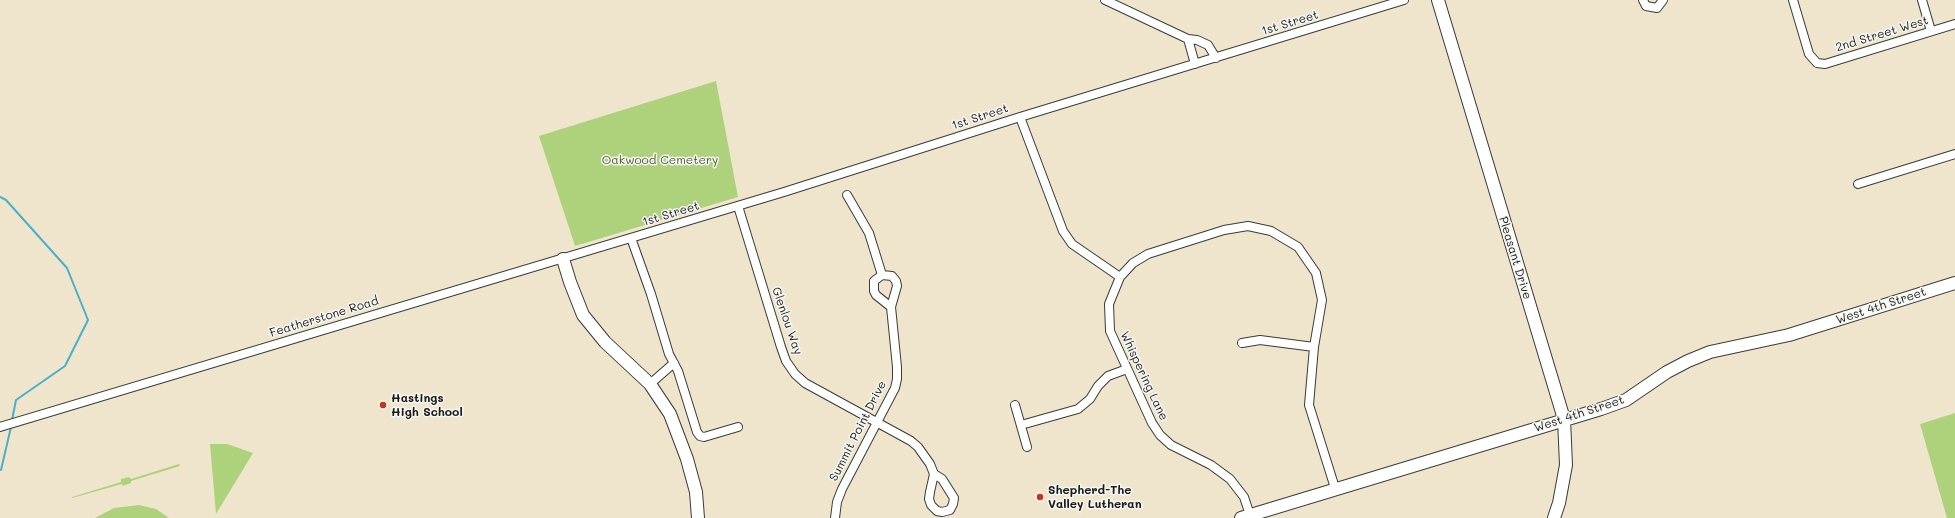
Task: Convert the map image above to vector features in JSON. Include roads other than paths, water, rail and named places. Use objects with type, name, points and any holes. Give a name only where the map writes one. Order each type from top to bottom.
[{"type":"street","points":[[1105,0],[1188,39],[1197,40],[1208,45],[1212,49],[1216,58]]},
{"type":"street","name":"1st Street","points":[[563,259],[738,206],[1020,117],[1404,0]]},
{"type":"street","name":"Pleasant Drive","points":[[1438,0],[1564,420],[1566,466],[1559,503],[1554,518]]},
{"type":"street","points":[[1643,0],[1646,6],[1657,8],[1663,0]]},
{"type":"street","name":"2nd Street West","points":[[1793,0],[1810,54],[1817,63],[1826,64],[1955,24]]},
{"type":"street","points":[[1922,0],[1931,31]]},
{"type":"street","points":[[1188,39],[1195,64]]},
{"type":"street","points":[[1020,117],[1063,231],[1072,244],[1120,277],[1133,264],[1148,254],[1224,230],[1248,226],[1271,231],[1298,247],[1316,273],[1322,300],[1314,347],[1309,405],[1335,488]]},
{"type":"street","points":[[1858,184],[1955,154]]},
{"type":"street","points":[[847,195],[868,233],[882,275]]},
{"type":"street","name":"Glenlou Way","points":[[738,206],[786,361],[795,374],[805,383],[918,447],[930,464],[934,474]]},
{"type":"street","points":[[632,238],[700,436],[704,437],[738,427]]},
{"type":"street","points":[[563,259],[583,315],[604,342],[650,384],[670,414],[687,459],[696,492],[698,518]]},
{"type":"street","name":"Featherstone Road","points":[[0,427],[563,259]]},
{"type":"street","points":[[882,275],[892,276],[896,281],[897,292],[891,307],[874,291],[874,281],[882,275]]},
{"type":"street","name":"Whispering Lane","points":[[1120,277],[1109,304],[1110,331],[1152,423],[1160,435],[1171,445],[1211,465],[1230,479],[1244,497],[1247,517]]},
{"type":"street","name":"West 4th Street","points":[[1247,517],[1335,488],[1601,409],[1626,400],[1667,372],[1710,352],[1790,335],[1955,283]]},
{"type":"street","name":"Summit Point Drive","points":[[835,518],[837,502],[842,489],[895,388],[897,367],[891,307]]},
{"type":"street","points":[[1242,342],[1260,340],[1314,347]]},
{"type":"street","points":[[650,384],[674,363]]},
{"type":"street","points":[[1021,426],[1078,409],[1090,399],[1098,386],[1108,376],[1127,369]]},
{"type":"street","points":[[1014,405],[1027,447]]},
{"type":"waterway","points":[[0,197],[6,200],[67,268],[88,320],[65,366],[16,400],[12,420]]},
{"type":"waterway","points":[[1,470],[11,427]]},
{"type":"place","name":"Hastings High School","points":[[383,405]]},
{"type":"place","name":"Shepherd-The Valley Lutheran","points":[[1040,497]]},
{"type":"park label","name":"Oakwood Cemetery","points":[[660,160]]}]
